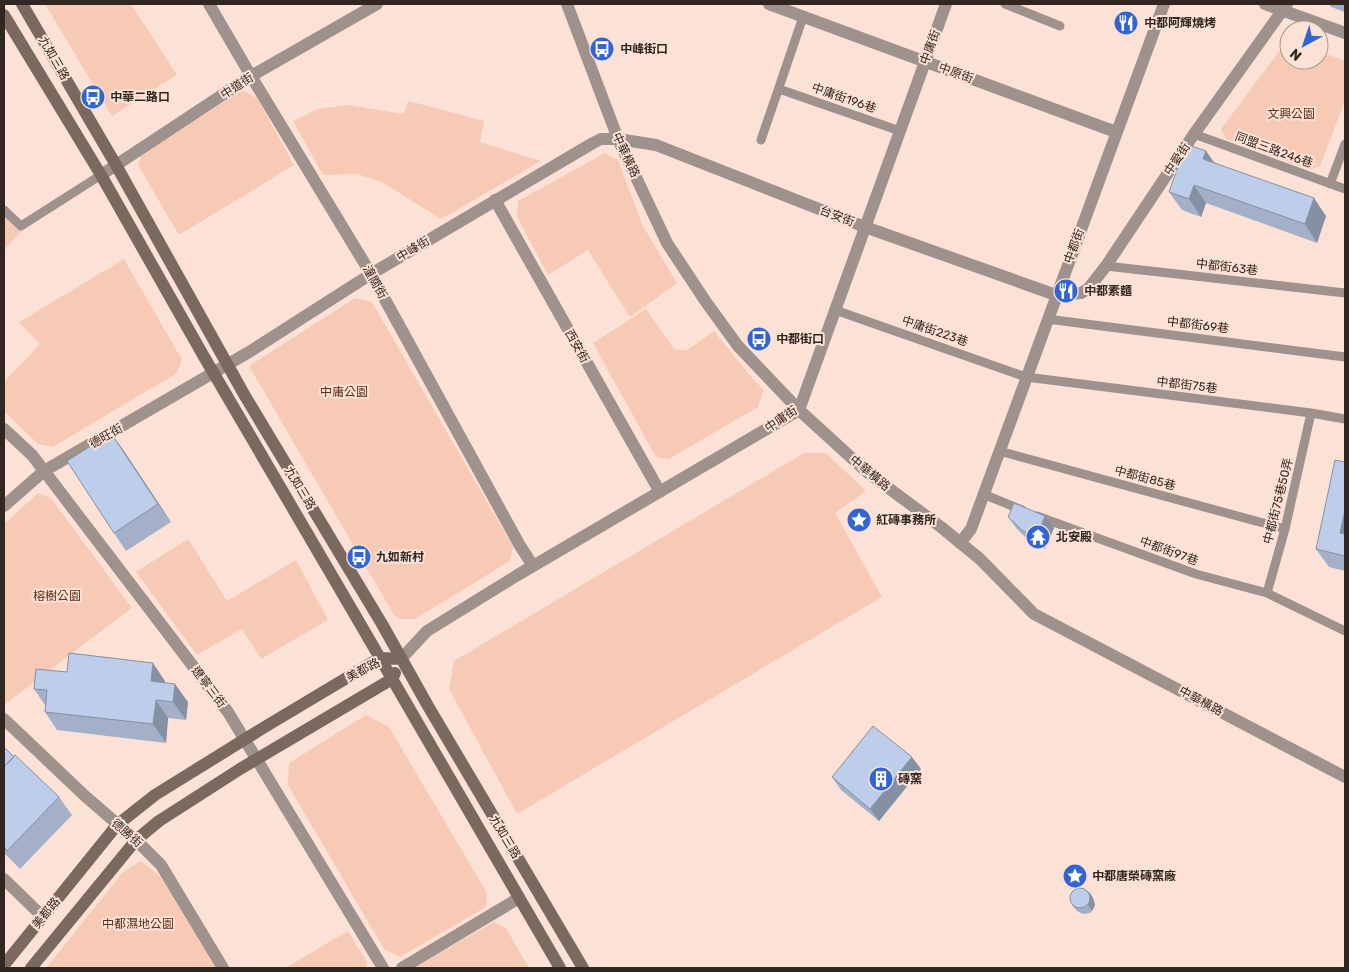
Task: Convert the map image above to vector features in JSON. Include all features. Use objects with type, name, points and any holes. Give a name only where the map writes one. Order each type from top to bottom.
[{"type":"street","name":"九如三路","points":[[22,4],[116,165],[245,396],[382,624],[428,706],[583,968]]},
{"type":"street","name":"潼關街","points":[[209,4],[371,274],[514,535],[533,566]]},
{"type":"street","name":"中道街","points":[[101,174],[251,76],[377,4]]},
{"type":"street","name":"中華橫路","points":[[567,4],[618,138],[667,242],[706,302],[738,346],[799,410],[866,472],[941,527],[980,559],[1034,614],[1345,777]]},
{"type":"street","name":"中原街","points":[[768,4],[1116,132]]},
{"type":"street","name":"中庸街","points":[[401,659],[427,631],[533,566],[799,410],[946,4]]},
{"type":"street","name":"中都街","points":[[960,543],[971,529],[1164,4]]},
{"type":"street","points":[[1265,4],[1285,7],[1345,33]]},
{"type":"street","name":"中愛街","points":[[1056,295],[1081,293],[1088,289],[1106,266],[1194,134],[1285,7]]},
{"type":"street","name":"九如三路","points":[[4,15],[101,174],[214,374],[560,968]]},
{"type":"street","name":"中峰街","points":[[214,374],[371,274],[495,200],[593,143],[601,139],[618,138]]},
{"type":"street","name":"台安街","points":[[618,138],[656,145],[865,227],[1056,295]]},
{"type":"street","name":"西安街","points":[[495,200],[660,492]]},
{"type":"street","name":"德旺街","points":[[4,506],[44,471],[214,374]]},
{"type":"street","name":"遼寧三街","points":[[4,429],[32,456],[44,471],[228,712],[383,968]]},
{"type":"street","name":"美都路","points":[[4,965],[117,825],[147,801],[244,739],[380,658],[401,659],[392,679],[159,821],[136,840],[31,968]]},
{"type":"street","name":"德勝街","points":[[4,720],[84,796],[136,840],[161,865],[223,968]]},
{"type":"street","points":[[4,879],[43,917]]},
{"type":"street","points":[[402,968],[519,898]]},
{"type":"lane","points":[[1004,4],[1060,26]]},
{"type":"lane","points":[[760,140],[803,17]]},
{"type":"lane","name":"中庸街196巷","points":[[779,89],[900,132]]},
{"type":"lane","name":"同盟三路246巷","points":[[1194,134],[1345,190]]},
{"type":"lane","points":[[1330,184],[1345,144]]},
{"type":"lane","points":[[4,210],[21,226],[101,174]]},
{"type":"lane","name":"中都街63巷","points":[[1106,266],[1345,294]]},
{"type":"lane","name":"中庸街223巷","points":[[836,310],[1026,377]]},
{"type":"lane","name":"中都街69巷","points":[[1047,319],[1345,357]]},
{"type":"lane","name":"中都街75巷","points":[[1026,377],[1312,413],[1345,419]]},
{"type":"lane","name":"中都街75巷50弄","points":[[1267,594],[1285,529],[1312,413]]},
{"type":"lane","name":"中都街85巷","points":[[999,451],[1285,529]]},
{"type":"lane","name":"中都街97巷","points":[[983,494],[1196,574],[1267,594],[1345,631]]},
{"type":"green space","points":[[45,4],[131,4],[177,75],[112,116]]},
{"type":"green space","name":"文興公園","points":[[1279,51],[1279,70],[1329,70],[1329,55],[1345,61],[1345,101],[1320,166],[1310,170],[1226,139],[1221,129]]},
{"type":"green space","points":[[242,90],[257,98],[294,165],[179,235],[138,165],[142,154]]},
{"type":"green space","points":[[409,101],[484,121],[480,142],[541,161],[441,219],[382,182],[357,174],[323,175],[293,121],[318,109],[348,105],[403,114]]},
{"type":"green space","points":[[605,153],[618,160],[643,226],[677,283],[630,317],[588,250],[548,275],[517,217],[518,201]]},
{"type":"green space","points":[[4,212],[23,230],[4,250]]},
{"type":"green space","points":[[124,259],[182,360],[177,373],[53,447],[38,444],[4,411],[4,382],[40,344],[19,322]]},
{"type":"green space","name":"中庸公園","points":[[355,298],[372,302],[513,547],[510,561],[415,619],[400,619],[394,615],[249,366]]},
{"type":"green space","points":[[646,309],[674,349],[687,350],[714,331],[764,390],[758,407],[669,459],[656,457],[593,343]]},
{"type":"green space","points":[[804,453],[826,453],[866,491],[835,513],[882,597],[517,814],[449,689],[454,661]]},
{"type":"green space","name":"榕樹公園","points":[[38,493],[51,498],[132,608],[4,705],[4,524]]},
{"type":"green space","points":[[188,539],[227,601],[296,560],[328,620],[261,659],[242,629],[197,655],[136,572]]},
{"type":"green space","points":[[366,715],[389,727],[487,893],[486,907],[400,957],[384,949],[288,785],[289,763]]},
{"type":"green space","name":"中都濕地公園","points":[[141,861],[161,877],[219,968],[46,968],[123,872]]},
{"type":"green space","points":[[494,922],[506,928],[529,968],[413,968]]},
{"type":"green space","points":[[348,931],[367,962],[366,968],[285,968]]},
{"type":"building","points":[[1186,144],[1206,151],[1203,159],[1314,198],[1305,224],[1194,185],[1189,199],[1169,192]]},
{"type":"building","points":[[111,433],[158,504],[114,533],[67,461]]},
{"type":"building","points":[[1335,460],[1345,462],[1345,510],[1340,533],[1345,534],[1345,556],[1316,549]]},
{"type":"building","points":[[1014,503],[1045,516],[1037,537],[1023,531],[1008,517]]},
{"type":"building","points":[[69,653],[153,663],[151,681],[175,684],[173,702],[156,700],[153,724],[45,712],[47,690],[34,689],[36,669],[67,672]]},
{"type":"building","name":"磚窯","points":[[873,726],[912,757],[870,809],[832,777]]},
{"type":"building","points":[[4,747],[14,757],[4,767]]},
{"type":"building","points":[[15,755],[59,797],[7,851],[4,847],[4,767]]},
{"type":"building","points":[[1080,888],[1087,891],[1090,898],[1087,905],[1080,908],[1073,905],[1070,898],[1073,891]]},
{"type":"place","name":"中都阿輝燒烤","points":[[1126,23]]},
{"type":"place","name":"中峰街口","points":[[602,49]]},
{"type":"place","name":"中華二路口","points":[[93,97]]},
{"type":"place","name":"中都素麵","points":[[1066,291]]},
{"type":"place","name":"中都街口","points":[[759,339]]},
{"type":"place","name":"紅磚事務所","points":[[859,520]]},
{"type":"place","name":"北安殿","points":[[1038,537]]},
{"type":"place","name":"九如新村","points":[[359,557]]},
{"type":"place","name":"磚窯","points":[[881,779]]},
{"type":"place","name":"中都唐榮磚窯廠","points":[[1075,876]]}]
